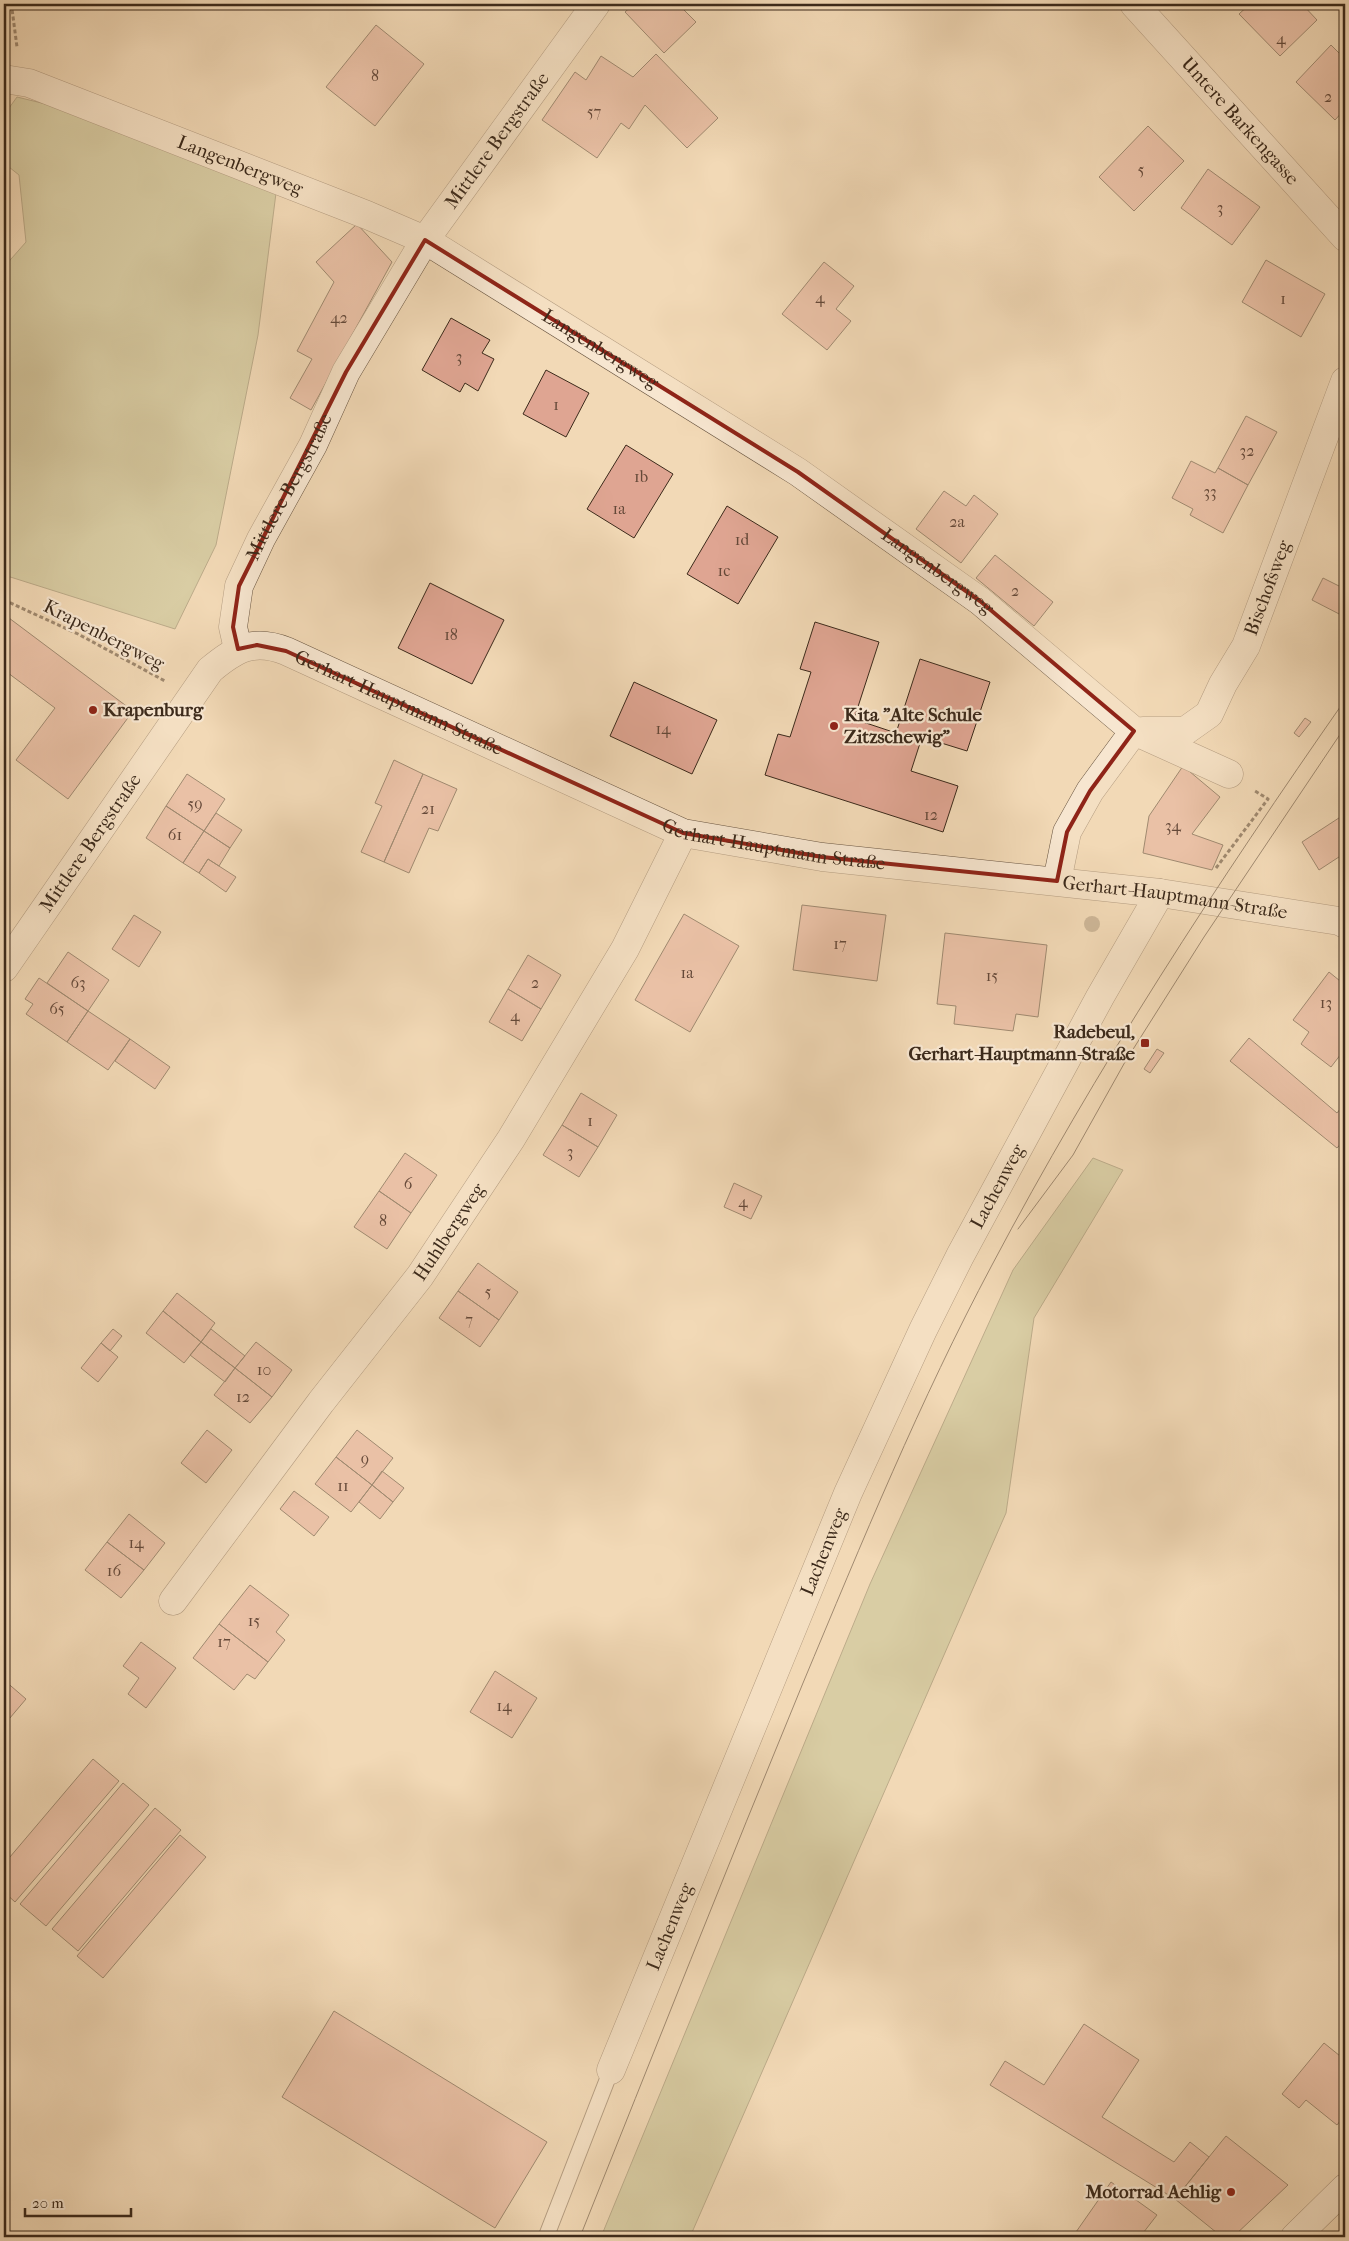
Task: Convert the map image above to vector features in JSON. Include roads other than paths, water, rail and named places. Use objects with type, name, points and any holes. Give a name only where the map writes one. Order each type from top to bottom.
[{"type":"street","name":"Mittlere Bergstraße","points":[[4,968],[210,670],[238,649],[233,627],[239,586],[260,539],[312,445],[346,372],[426,240],[596,4]]},
{"type":"street","name":"Untere Barkengasse","points":[[1134,4],[1345,237]]},
{"type":"street","name":"Langenbergweg","points":[[16,81],[358,212],[426,240],[798,472],[980,601],[1134,731]]},
{"type":"street","name":"Bischofsweg","points":[[1134,731],[1185,731],[1209,714],[1223,684],[1246,646],[1345,381]]},
{"type":"street","name":"Gerhart-Hauptmann-Straße","points":[[238,649],[257,645],[273,646],[286,651],[683,834],[822,857],[1160,893],[1339,921],[1345,924]]},
{"type":"street","points":[[1057,881],[1067,832],[1090,791],[1134,731],[1229,774]]},
{"type":"street","name":"Huhlbergweg","points":[[173,1601],[321,1402],[420,1276],[511,1139],[625,949],[683,834]]},
{"type":"street","name":"Lachenweg","points":[[610,2070],[848,1493],[923,1330],[960,1256],[1091,1014],[1160,893]]},
{"type":"street","points":[[1295,2237],[1344,2192]]},
{"type":"lane","name":"Lachenweg","points":[[546,2237],[610,2070]]},
{"type":"tram line","points":[[580,2237],[746,1821],[825,1630],[940,1367],[1032,1192],[1116,1048],[1251,837],[1345,700]]},
{"type":"tram line","points":[[1018,1229],[1073,1155],[1125,1062],[1204,937],[1345,727]]},
{"type":"place","name":"Krapenburg","points":[[93,710]]},
{"type":"place","name":"Kita \"Alte Schule Zitzschewig\"","points":[[834,726]]},
{"type":"place","name":"Radebeul, Gerhart-Hauptmann-Straße","points":[[1145,1043]]},
{"type":"place","name":"Motorrad Aehlig","points":[[1231,2192]]}]
